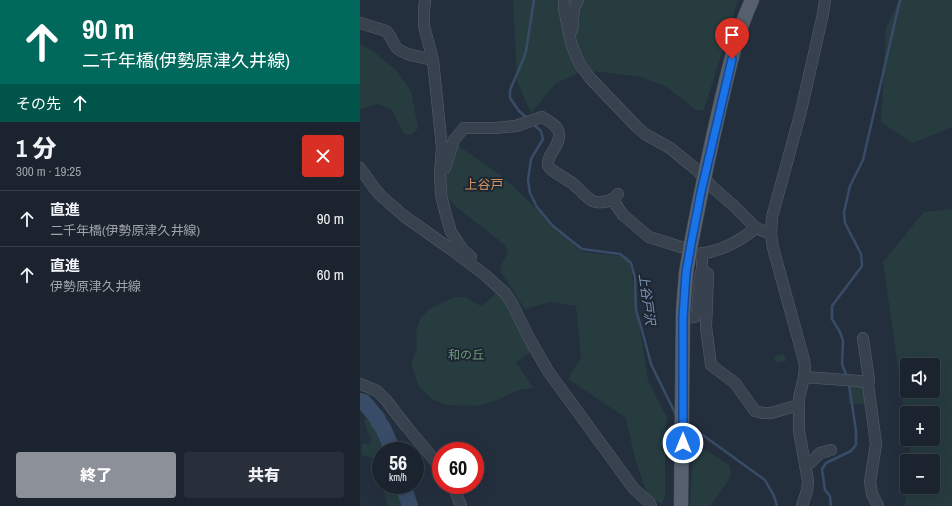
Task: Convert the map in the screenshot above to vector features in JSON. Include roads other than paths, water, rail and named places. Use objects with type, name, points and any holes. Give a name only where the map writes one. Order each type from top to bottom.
[{"type":"main road","points":[[681,506],[683,443],[683,318],[686,273],[693,250],[704,179],[732,59],[747,10],[752,0]]},
{"type":"street","points":[[425,0],[424,26],[433,60],[442,148],[440,173],[441,195],[451,232],[463,250],[490,271],[495,283]]},
{"type":"street","points":[[564,0],[564,8],[571,43],[579,63],[586,73],[629,120],[645,134],[670,148],[698,171],[704,179],[756,228],[771,234]]},
{"type":"street","points":[[571,43],[574,8],[578,0]]},
{"type":"street","points":[[802,506],[807,491],[808,481],[799,431],[799,398],[805,367],[775,256],[771,234],[772,217],[800,115],[825,0]]},
{"type":"street","points":[[360,23],[386,31],[396,48],[403,52],[433,60]]},
{"type":"street","points":[[440,173],[445,168],[454,140],[464,128],[516,126],[542,116],[556,127],[558,132],[559,139],[548,161],[550,169],[574,184],[592,201],[597,202],[615,197],[623,215],[649,238],[708,253],[727,247],[756,228]]},
{"type":"street","points":[[360,168],[381,196],[404,216],[463,258],[495,283],[505,293],[512,303],[529,338],[548,371],[634,489],[649,502],[651,506]]},
{"type":"street","points":[[693,250],[702,270],[708,274],[706,327],[711,365],[735,383],[756,411],[763,414],[771,413],[799,405]]},
{"type":"street","points":[[683,318],[695,317],[697,313],[700,276],[702,270]]},
{"type":"street","points":[[863,338],[876,444],[870,482],[872,494],[878,506]]},
{"type":"street","points":[[804,377],[859,381],[868,384]]},
{"type":"street","points":[[360,384],[377,391],[386,400],[432,457]]},
{"type":"street","points":[[805,466],[820,453],[831,450]]},
{"type":"street","points":[[457,494],[461,506]]},
{"type":"waterway","name":"上谷戸沢","points":[[528,119],[519,111],[510,98],[510,90],[526,51],[534,0]]},
{"type":"waterway","points":[[847,377],[842,364],[843,341],[840,332],[832,319],[832,306],[862,266],[861,254],[845,223],[844,212],[850,186],[863,160],[900,0]]},
{"type":"waterway","name":"上谷戸沢","points":[[533,124],[541,131],[543,139],[531,159],[528,180],[530,193],[537,207],[553,226],[582,249],[620,254],[631,263],[635,278],[636,310],[651,364],[676,415]]},
{"type":"waterway","points":[[831,506],[830,496],[825,490],[822,469],[826,463],[851,451],[856,445],[856,431],[849,384]]},
{"type":"waterway","points":[[360,401],[364,402],[378,419],[389,442]]},
{"type":"waterway","name":"上谷戸沢","points":[[686,423],[765,480],[774,496],[777,506]]},
{"type":"waterway","points":[[406,494],[410,506]]},
{"type":"district","name":"上谷戸","points":[[484,184]]},
{"type":"park label","name":"和の丘","points":[[466,355]]}]
